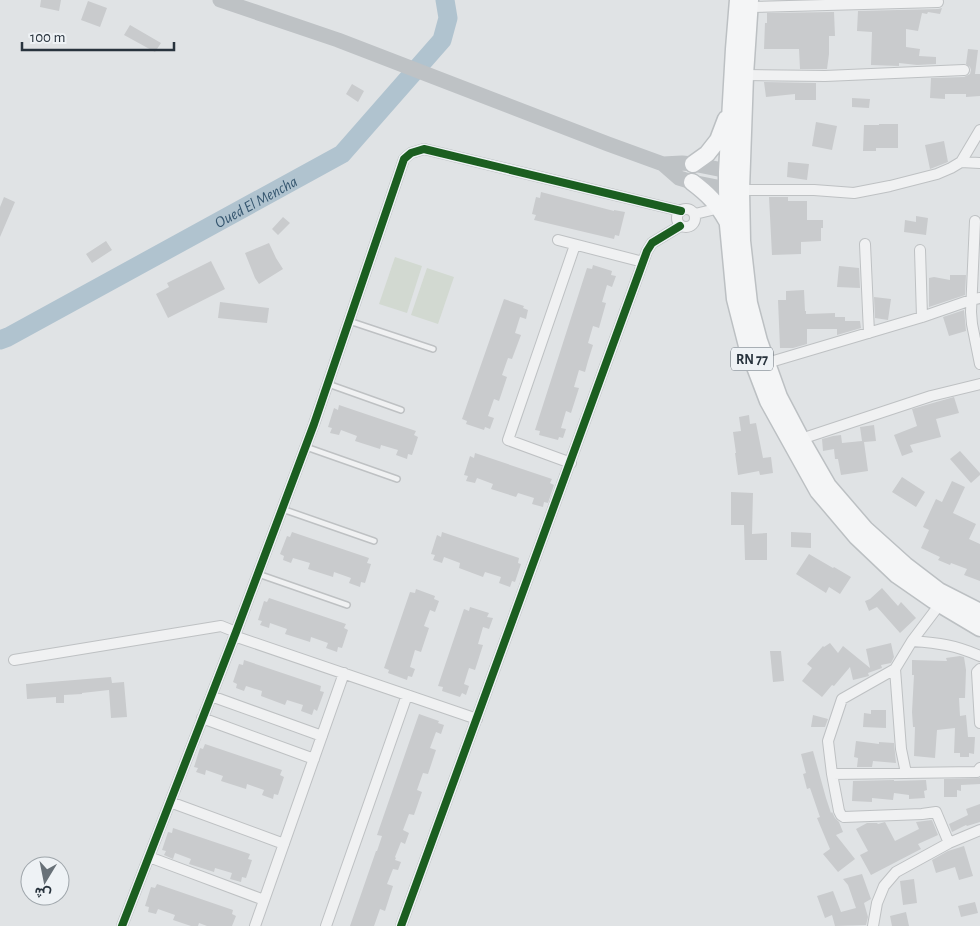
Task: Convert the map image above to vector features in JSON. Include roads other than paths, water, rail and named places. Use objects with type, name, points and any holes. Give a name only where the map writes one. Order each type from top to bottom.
[{"type":"main road","points":[[220,0],[338,40],[663,164],[679,178],[692,182],[734,181]]},
{"type":"main road","name":"RN 77","points":[[746,2],[745,75],[728,225],[735,299],[747,346],[768,401],[818,492],[857,537],[897,575],[980,628]]},
{"type":"main road","name":"RN 77","points":[[746,2],[731,108],[734,181],[749,303],[759,341],[779,396],[828,486],[865,529],[905,565],[939,591],[980,612]]},
{"type":"main road","points":[[693,164],[707,154],[718,140],[731,108]]},
{"type":"main road","points":[[663,164],[693,164],[734,181]]},
{"type":"main road","points":[[692,182],[707,193],[720,208],[728,225]]},
{"type":"street","points":[[746,2],[938,2]]},
{"type":"street","points":[[745,75],[825,76],[964,70]]},
{"type":"street","points":[[734,181],[854,193],[890,186],[937,174],[951,168],[960,162],[980,130]]},
{"type":"street","points":[[122,926],[305,447],[404,160],[411,153],[424,149],[681,210],[687,209],[695,214]]},
{"type":"street","points":[[960,162],[980,163]]},
{"type":"street","points":[[695,214],[720,208]]},
{"type":"street","points":[[680,226],[677,218],[681,210]]},
{"type":"street","points":[[401,926],[643,262],[652,243],[680,226],[686,228],[692,226],[695,221],[695,214]]},
{"type":"street","points":[[975,221],[973,281],[975,299],[972,324],[980,364]]},
{"type":"street","points":[[558,240],[643,262]]},
{"type":"street","points":[[571,463],[508,440],[575,244]]},
{"type":"street","points":[[865,244],[869,333]]},
{"type":"street","points":[[920,250],[922,317]]},
{"type":"street","points":[[767,363],[922,317],[975,299]]},
{"type":"street","points":[[801,439],[931,396],[980,384]]},
{"type":"street","points":[[940,604],[912,641],[895,669],[842,699],[828,741],[832,774],[841,815],[844,817],[936,812],[949,843]]},
{"type":"street","points":[[14,660],[221,626],[235,634],[344,674],[476,719]]},
{"type":"street","points":[[912,641],[942,643],[966,649],[980,656]]},
{"type":"street","points":[[895,669],[901,749],[906,773]]},
{"type":"street","points":[[980,669],[977,672],[980,722]]},
{"type":"street","points":[[255,926],[344,674]]},
{"type":"street","points":[[326,926],[407,695]]},
{"type":"street","points":[[211,696],[322,736]]},
{"type":"street","points":[[202,718],[314,759]]},
{"type":"street","points":[[832,774],[976,772],[980,768]]},
{"type":"street","points":[[170,802],[284,844]]},
{"type":"street","points":[[872,926],[877,903],[884,886],[896,872],[949,843],[980,830]]},
{"type":"street","points":[[149,857],[264,900]]},
{"type":"lane","points":[[349,321],[433,349]]},
{"type":"lane","points":[[328,384],[401,410]]},
{"type":"lane","points":[[305,447],[396,479]]},
{"type":"lane","points":[[282,509],[374,541]]},
{"type":"lane","points":[[258,574],[347,605]]},
{"type":"waterway","name":"Oued El Mencha","points":[[0,340],[342,154],[442,40],[448,18],[445,0]]}]
